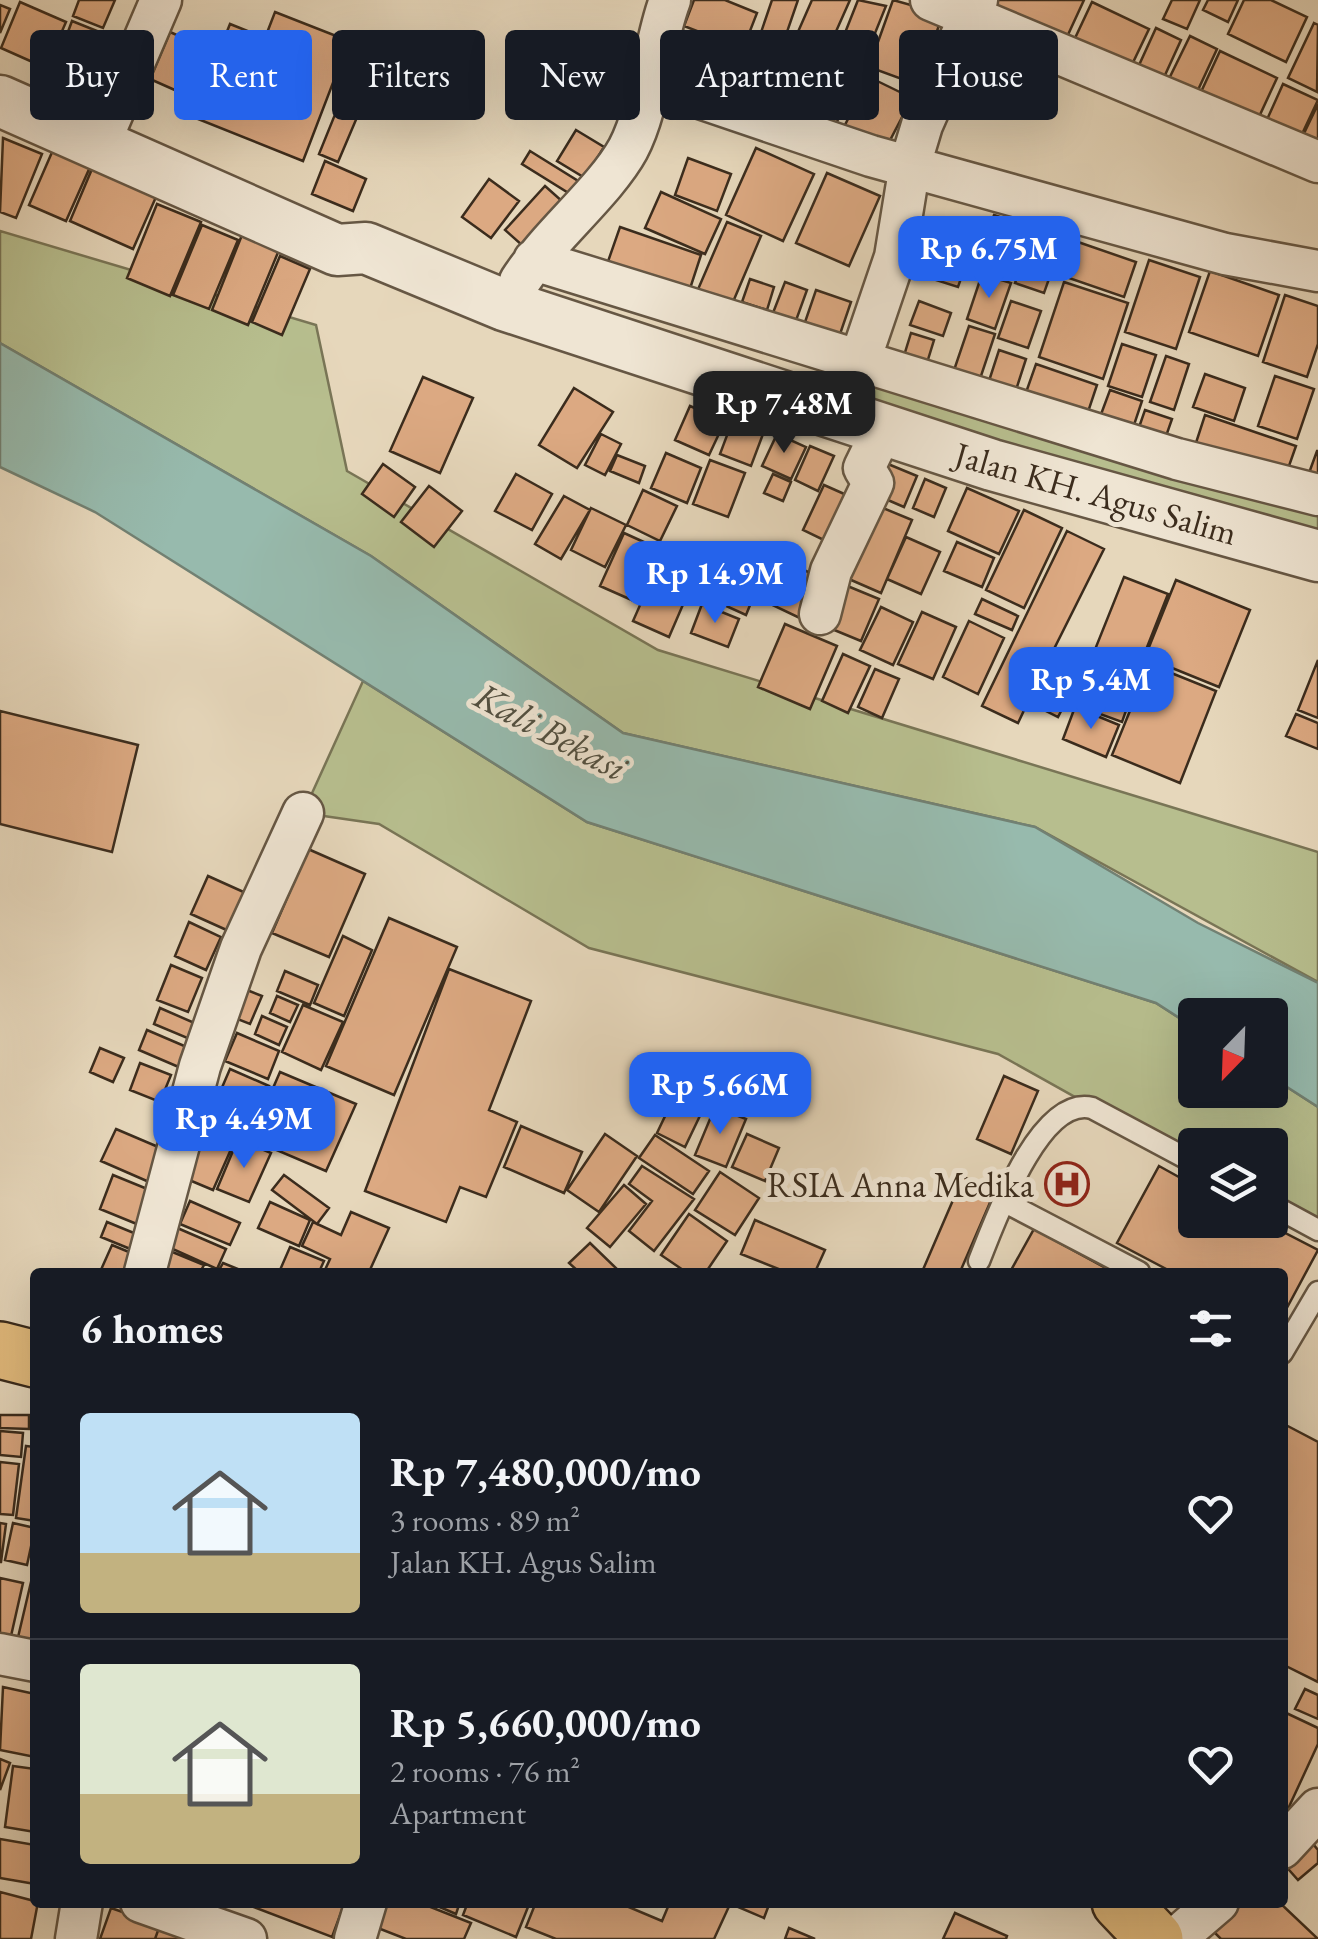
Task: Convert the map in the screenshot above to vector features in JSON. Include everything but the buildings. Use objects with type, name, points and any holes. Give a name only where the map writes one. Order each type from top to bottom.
[{"type":"main road","points":[[0,1350],[30,1358]]},
{"type":"main road","points":[[1126,1908],[1155,1939]]},
{"type":"street","points":[[100,146],[162,0]]},
{"type":"street","points":[[487,297],[534,260],[625,154],[644,103],[670,0]]},
{"type":"street","points":[[931,0],[973,8],[1318,162]]},
{"type":"street","points":[[831,412],[860,360],[895,257],[910,165],[942,75],[973,8]]},
{"type":"street","points":[[647,80],[836,145],[1225,254],[1318,271]]},
{"type":"street","name":"Jalan KH. Agus Salim","points":[[0,101],[337,250],[366,248],[487,297],[992,465],[1318,556]]},
{"type":"street","points":[[534,260],[1178,459],[1318,495]]},
{"type":"street","points":[[820,614],[831,572],[874,483],[864,468],[883,429]]},
{"type":"street","points":[[146,1268],[206,1050],[241,948],[303,813]]},
{"type":"street","points":[[0,1654],[30,1660]]},
{"type":"street","points":[[1288,1842],[1318,1809]]},
{"type":"street","points":[[76,1939],[81,1908]]},
{"type":"street","points":[[159,1908],[246,1939]]},
{"type":"street","points":[[355,1939],[364,1908]]},
{"type":"street","points":[[1175,1939],[1211,1908]]},
{"type":"lane","points":[[979,1261],[1024,1158],[1068,1110],[1081,1106],[1178,1155]]},
{"type":"lane","points":[[1003,1201],[1131,1268]]},
{"type":"lane","points":[[1288,1214],[1318,1230]]},
{"type":"lane","points":[[1288,1342],[1318,1292]]},
{"type":"green space","points":[[0,231],[316,325],[347,471],[658,650],[1318,852],[1318,982],[1035,827],[623,733],[371,556],[0,343]]},
{"type":"green space","points":[[860,360],[1318,495],[1318,556],[831,412]]},
{"type":"green space","points":[[363,681],[587,822],[1156,1003],[1178,1017],[1178,1108],[1288,1108],[1288,1088],[1318,1107],[1318,1231],[1288,1214],[1288,1128],[1178,1128],[1178,1155],[998,1054],[589,948],[379,824],[303,813]]},
{"type":"water","name":"Kali Bekasi","points":[[0,343],[371,556],[623,733],[1035,827],[1198,923],[1318,983],[1318,1107],[1288,1088],[1288,998],[1178,998],[1178,1017],[1156,1003],[587,822],[95,512],[0,467]]},
{"type":"place","name":"RSIA Anna Medika","points":[[1067,1184]]}]
